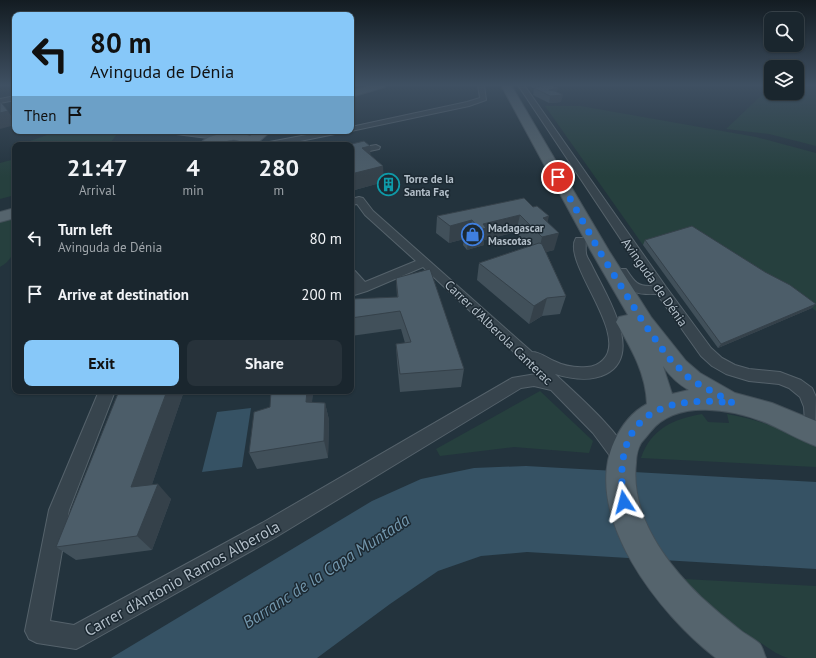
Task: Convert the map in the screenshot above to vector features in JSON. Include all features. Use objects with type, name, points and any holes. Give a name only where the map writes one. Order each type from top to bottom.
[{"type":"main road","points":[[513,116],[615,303],[647,355],[657,378],[660,392],[660,409]]},
{"type":"main road","points":[[523,116],[600,252],[643,322],[678,368],[691,380],[733,403]]},
{"type":"main road","points":[[209,142],[226,137],[243,138],[251,141],[261,134]]},
{"type":"main road","points":[[0,210],[12,206]]},
{"type":"main road","points":[[0,217],[12,214]]},
{"type":"main road","points":[[747,658],[720,639],[690,612],[656,571],[641,547],[630,524],[620,482],[621,461],[627,442],[635,428],[646,417],[672,404],[717,400],[733,403],[770,413],[813,432]]},
{"type":"street","points":[[354,128],[413,116]]},
{"type":"street","name":"Avinguda de Dénia","points":[[542,116],[660,290],[706,352],[731,370],[749,375],[780,378],[795,384],[806,393],[812,407],[814,424],[813,432]]},
{"type":"street","points":[[182,134],[199,142]]},
{"type":"street","points":[[201,134],[226,137]]},
{"type":"street","points":[[283,142],[325,134]]},
{"type":"street","points":[[354,151],[376,147]]},
{"type":"street","name":"Carrer d'Alberola Canterac","points":[[354,201],[359,200],[369,213],[520,349],[599,428],[621,461]]},
{"type":"street","points":[[520,349],[545,364],[564,371],[579,374],[594,372],[606,368],[613,360],[616,337],[613,325],[580,254],[580,240]]},
{"type":"street","points":[[600,252],[616,264],[631,286],[637,290],[660,290]]},
{"type":"street","points":[[357,290],[425,262]]},
{"type":"street","points":[[643,322],[644,312],[640,301],[645,291]]},
{"type":"street","points":[[518,382],[526,371],[526,360],[520,349]]},
{"type":"street","name":"Carrer d'Antonio Ramos Alberola","points":[[107,394],[59,510],[37,631],[76,637],[269,530],[518,382],[534,380],[555,385]]},
{"type":"green space","points":[[552,116],[636,116],[756,137],[816,153],[816,311],[787,289],[690,230],[643,245]]},
{"type":"green space","points":[[740,116],[816,116],[816,146],[769,134],[726,129]]},
{"type":"green space","points":[[50,134],[117,134],[111,142],[30,141]]},
{"type":"green space","points":[[12,160],[12,196],[0,199],[0,163]]},
{"type":"green space","points":[[12,219],[12,255],[6,263],[0,267],[0,222]]},
{"type":"green space","points":[[540,391],[593,441],[589,453],[514,447],[440,456],[436,449]]},
{"type":"green space","points":[[702,414],[708,422],[729,423],[727,414],[751,419],[783,430],[816,445],[816,467],[641,458],[645,448],[664,427],[673,422]]},
{"type":"green space","points":[[684,579],[816,586],[816,658],[788,658],[776,653],[731,623],[702,598]]},
{"type":"water","points":[[251,408],[242,467],[202,472],[217,412]]},
{"type":"water","name":"Barranc de la Capa Muntada","points":[[526,466],[816,482],[816,569],[527,552],[481,556],[438,571],[390,604],[317,658],[111,658],[372,501],[421,479],[474,468]]},
{"type":"building","points":[[364,141],[370,146],[362,148],[383,166],[354,173],[354,144]]},
{"type":"building","points":[[390,177],[396,182],[386,185],[380,180]]},
{"type":"building","points":[[524,198],[533,207],[537,206],[549,216],[543,218],[559,233],[542,237],[520,215],[483,224],[486,228],[469,233],[465,228],[476,225],[472,220],[450,226],[437,216]]},
{"type":"building","points":[[692,226],[765,272],[790,285],[816,304],[721,344],[645,240]]},
{"type":"building","points":[[539,243],[542,244],[566,296],[547,298],[534,306],[479,263]]},
{"type":"building","points":[[430,269],[464,369],[400,374],[396,344],[411,342],[400,311],[354,318],[354,299],[398,297],[396,278]]},
{"type":"building","points":[[118,394],[166,394],[131,487],[158,484],[137,536],[56,547]]},
{"type":"building","points":[[271,394],[307,394],[306,402],[325,403],[324,441],[249,453],[254,412],[270,407]]},
{"type":"place","name":"Torre de la Santa Faç","points":[[388,185]]},
{"type":"place","name":"Madagascar Mascotas","points":[[473,234]]},
{"type":"route","points":[[558,177],[600,252],[643,322],[668,357],[691,380],[710,392],[733,403],[717,400],[686,401],[672,404],[646,417],[635,428],[627,442],[622,458],[620,482],[624,502]]}]
